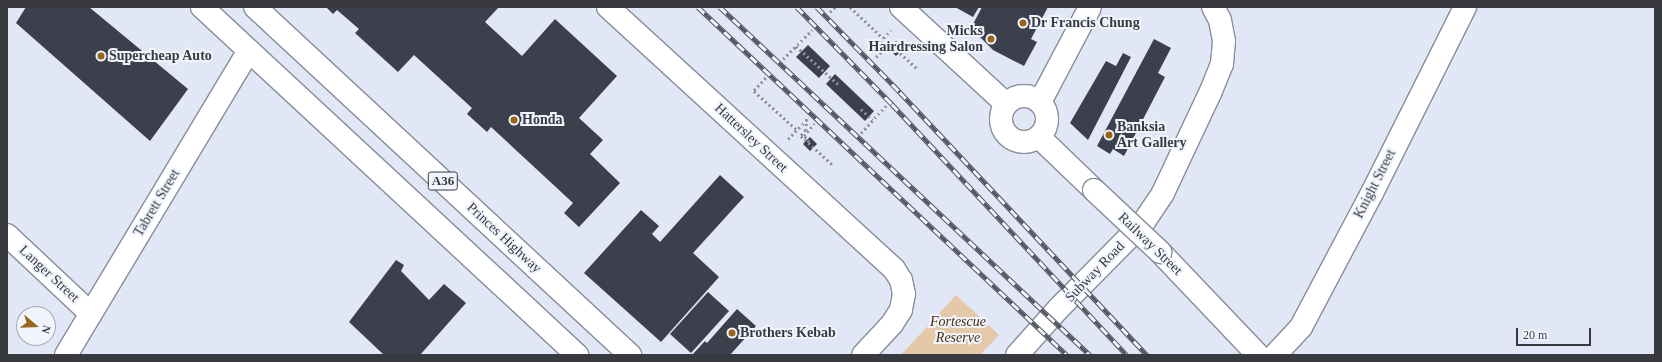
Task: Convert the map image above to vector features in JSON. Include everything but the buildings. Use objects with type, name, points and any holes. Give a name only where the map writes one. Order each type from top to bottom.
[{"type":"main road","name":"A36","points":[[202,7],[568,352]]},
{"type":"main road","name":"Princes Highway","points":[[255,7],[630,355]]},
{"type":"main road","name":"Hattersley Street","points":[[608,7],[894,269],[901,280],[904,294],[901,310],[892,324],[863,355]]},
{"type":"main road","points":[[900,7],[1006,104]]},
{"type":"main road","points":[[1040,102],[1090,7]]},
{"type":"main road","name":"Subway Road","points":[[1017,355],[1059,308],[1143,223],[1163,193],[1208,98],[1222,64],[1224,41],[1220,20],[1213,7]]},
{"type":"main road","name":"Knight Street","points":[[1275,355],[1301,326],[1372,193],[1465,7]]},
{"type":"main road","name":"Tabrett Street","points":[[66,355],[249,51]]},
{"type":"main road","points":[[1019,96],[1026,96],[1040,102],[1047,116],[1047,124],[1039,137],[1032,141],[1021,142],[1010,138],[1005,133],[1001,118],[1006,104],[1019,96]]},
{"type":"main road","name":"Railway Street","points":[[1039,137],[1160,252],[1258,355]]},
{"type":"main road","name":"Langer Street","points":[[7,235],[91,314]]},
{"type":"path","points":[[830,12],[835,7]]},
{"type":"path","points":[[850,7],[883,38]]},
{"type":"path","points":[[892,29],[873,49],[883,48],[889,41],[896,49]]},
{"type":"path","points":[[783,59],[812,30]]},
{"type":"path","points":[[876,57],[889,43],[917,68]]},
{"type":"path","points":[[796,46],[839,85]]},
{"type":"path","points":[[766,78],[754,91],[797,130]]},
{"type":"path","points":[[861,132],[886,105]]},
{"type":"path","points":[[861,109],[873,120]]},
{"type":"path","points":[[788,139],[807,119],[806,130],[801,136],[833,165]]},
{"type":"path","points":[[810,144],[804,136],[814,124]]},
{"type":"green space","name":"Fortescue Reserve","points":[[956,295],[999,335],[980,355],[901,355]]},
{"type":"railway","points":[[698,7],[1067,355]]},
{"type":"railway","points":[[720,7],[1090,355]]},
{"type":"railway","points":[[797,7],[892,104],[1127,355]]},
{"type":"railway","points":[[817,7],[900,92],[1147,355]]},
{"type":"place","name":"Dr Francis Chung","points":[[1023,23]]},
{"type":"place","name":"Micks Hairdressing Salon","points":[[991,39]]},
{"type":"place","name":"Supercheap Auto","points":[[101,56]]},
{"type":"place","name":"Honda","points":[[514,120]]},
{"type":"place","name":"Banksia Art Gallery","points":[[1109,135]]},
{"type":"place","name":"Brothers Kebab","points":[[732,333]]}]
